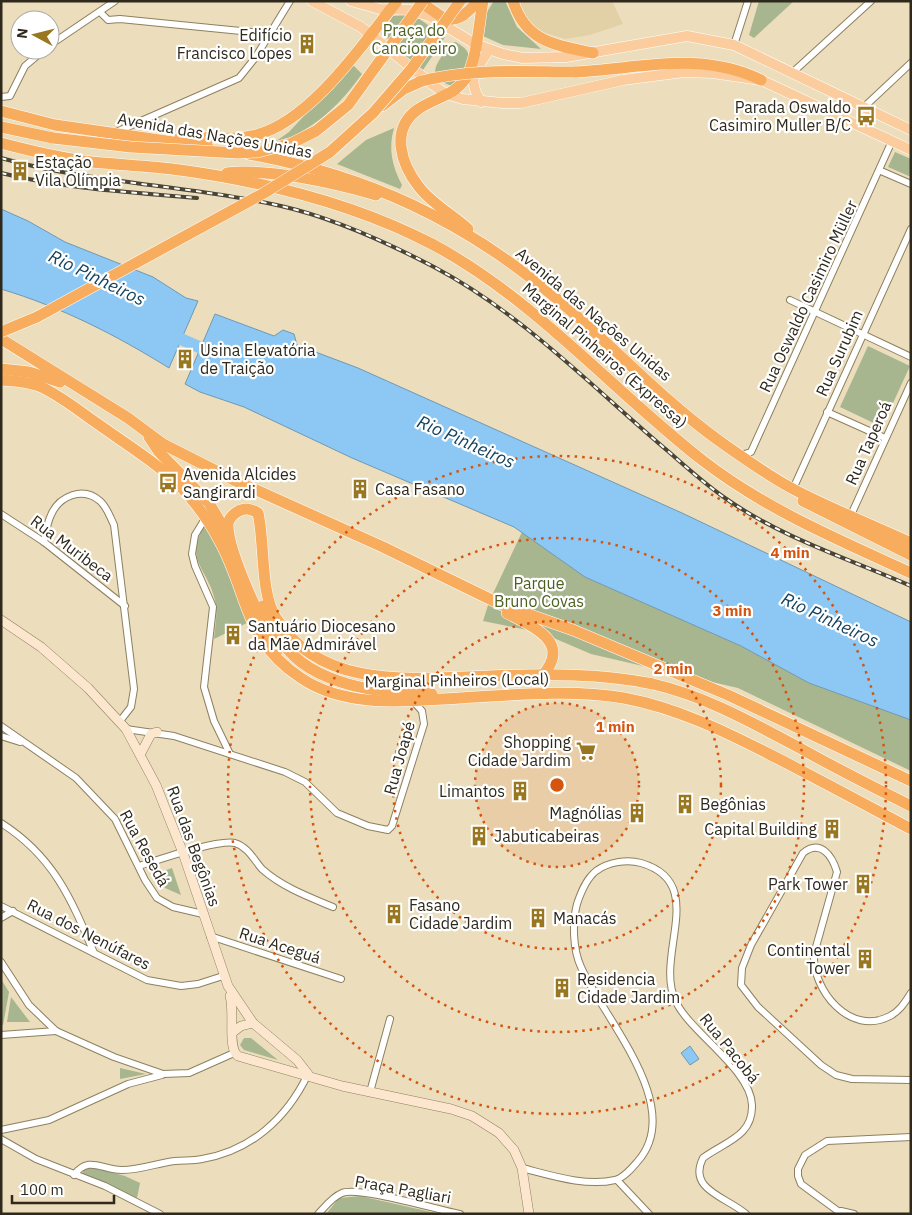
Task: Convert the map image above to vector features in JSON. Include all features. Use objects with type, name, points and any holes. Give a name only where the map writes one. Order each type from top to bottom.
[{"type":"highway","points":[[419,1],[445,19],[450,20],[462,18],[478,1]]},
{"type":"highway","points":[[1,127],[53,138],[130,147],[238,153],[258,152],[292,144],[316,131],[348,104],[422,1]]},
{"type":"highway","points":[[373,113],[412,68],[460,1]]},
{"type":"highway","points":[[483,1],[467,76],[462,84],[417,110],[403,128],[400,139],[403,161],[419,188],[492,249]]},
{"type":"highway","points":[[513,1],[520,19],[532,33],[543,40],[593,53]]},
{"type":"highway","points":[[156,139],[190,137],[238,138],[268,132],[311,103],[395,5]]},
{"type":"highway","points":[[1,332],[37,316],[289,178],[330,152],[373,113],[404,90],[422,81],[448,74],[575,72],[685,61],[711,65],[762,80]]},
{"type":"highway","name":"Avenida das Nações Unidas","points":[[1,111],[55,125],[156,139],[309,166],[354,180],[414,205],[492,249],[555,297],[688,416],[754,464],[793,489],[911,542]]},
{"type":"highway","name":"Marginal Pinheiros (Expressa)","points":[[1,143],[91,162],[178,169],[215,175],[291,191],[338,204],[388,223],[464,262],[541,318],[659,424],[703,461],[734,482],[804,523],[911,573]]},
{"type":"highway","points":[[215,175],[240,172],[273,174],[348,188],[414,205]]},
{"type":"highway","points":[[1,339],[164,444],[236,481],[383,547],[479,594],[529,624],[552,644],[555,653],[554,662],[543,675]]},
{"type":"highway","points":[[1,369],[29,372],[85,392]]},
{"type":"highway","name":"Marginal Pinheiros (Local)","points":[[1,380],[36,385],[63,399],[160,468],[181,487],[206,517],[222,544],[250,620],[262,641],[285,665],[314,686],[339,695],[361,699],[413,701],[590,695],[621,698],[669,709],[732,735],[840,789],[911,829]]},
{"type":"highway","points":[[145,430],[159,452],[209,503],[231,541],[258,614],[285,665]]},
{"type":"highway","points":[[754,464],[791,496],[911,555]]},
{"type":"highway","points":[[231,541],[228,523],[231,517],[244,509],[250,508],[258,513],[262,531],[265,584],[274,617]]},
{"type":"highway","points":[[479,594],[573,630],[721,692],[911,782]]},
{"type":"highway","points":[[459,698],[370,689],[334,679],[306,665],[292,655],[268,618],[263,606],[304,649],[332,665],[373,677],[401,680],[543,675],[607,677],[653,684],[694,696],[718,705],[911,806]]},
{"type":"main road","points":[[312,1],[353,23],[446,94],[481,102],[521,103],[623,80],[684,72],[712,73],[762,80],[911,150]]},
{"type":"main road","points":[[351,1],[366,6],[395,5],[428,16],[475,44],[490,50],[523,58],[545,59],[593,53],[687,36],[734,45],[911,130]]},
{"type":"main road","points":[[481,102],[476,94],[473,76],[476,68],[490,50]]},
{"type":"main road","name":"Rua das Begônias","points":[[1,620],[41,647],[88,688],[126,729],[141,753],[183,854],[223,976],[228,986],[253,1023],[297,1060],[308,1074]]},
{"type":"main road","points":[[141,753],[151,734],[158,732]]},
{"type":"main road","name":"Rua das Begônias","points":[[228,986],[233,1005],[231,1044],[234,1053]]},
{"type":"main road","points":[[233,1032],[241,1026],[253,1023]]},
{"type":"main road","points":[[234,1053],[245,1059],[290,1071],[308,1074],[370,1092],[451,1109],[472,1116],[499,1133],[514,1150],[522,1168],[529,1214]]},
{"type":"main road","points":[[290,1071],[295,1068],[297,1060]]},
{"type":"street","points":[[60,38],[114,1]]},
{"type":"street","points":[[112,134],[239,78],[245,72],[290,1]]},
{"type":"street","points":[[734,45],[748,1]]},
{"type":"street","points":[[792,73],[871,1]]},
{"type":"street","points":[[100,12],[108,20],[120,19],[270,34]]},
{"type":"street","points":[[1,97],[10,96],[25,66],[32,60]]},
{"type":"street","points":[[863,108],[911,63]]},
{"type":"street","name":"Rua Oswaldo Casimiro Müller","points":[[741,455],[751,452],[881,170],[892,141]]},
{"type":"street","points":[[881,170],[911,184]]},
{"type":"street","name":"Rua Surubim","points":[[793,489],[911,229]]},
{"type":"street","points":[[790,300],[911,357]]},
{"type":"street","name":"Rua Taperoá","points":[[851,515],[911,383]]},
{"type":"street","points":[[827,412],[885,438]]},
{"type":"street","points":[[44,542],[50,515],[63,498],[80,494],[88,495],[100,501],[114,525],[134,689],[131,707],[120,721]]},
{"type":"street","name":"Rua Muribeca","points":[[1,514],[44,542],[125,606]]},
{"type":"street","points":[[206,517],[195,535],[192,554],[195,566],[213,607],[204,687],[214,721],[230,754]]},
{"type":"street","name":"Rua Joapé","points":[[230,754],[305,782],[337,813],[351,820],[388,830],[392,826],[424,724],[422,711],[413,701]]},
{"type":"street","name":"Rua Resedá","points":[[1,726],[76,778],[115,818],[151,892],[164,904],[203,914]]},
{"type":"street","points":[[126,729],[158,732],[230,754]]},
{"type":"street","points":[[1,736],[26,744]]},
{"type":"street","points":[[1,823],[31,844],[56,874],[68,892],[94,953]]},
{"type":"street","points":[[139,866],[219,844],[234,843],[245,849],[260,867],[280,882],[333,907]]},
{"type":"street","points":[[911,993],[900,1008],[889,1017],[874,1020],[849,1016],[835,1006],[824,993],[813,967],[818,939],[836,872],[833,861],[819,848],[812,847],[808,849],[751,945],[742,968],[742,985],[745,992],[758,1008],[821,1065],[836,1075],[852,1079],[911,1080]]},
{"type":"street","name":"Rua Pacobá","points":[[616,1180],[631,1169],[641,1157],[648,1144],[652,1130],[648,1090],[637,1064],[602,1007],[580,965],[574,932],[575,911],[585,882],[597,870],[616,862],[631,861],[652,866],[665,875],[672,886],[677,901],[669,972],[676,1004],[747,1087],[752,1104],[743,1132],[735,1140],[703,1158],[699,1166],[701,1183],[706,1189],[746,1214]]},
{"type":"street","name":"Rua dos Nenúfares","points":[[1,906],[134,974],[158,983],[181,986],[198,984],[223,976]]},
{"type":"street","points":[[1,918],[12,911]]},
{"type":"street","name":"Rua Aceguá","points":[[210,936],[341,979]]},
{"type":"street","points":[[1,962],[29,1004],[56,1031],[94,1049],[163,1074]]},
{"type":"street","points":[[370,1092],[390,1019]]},
{"type":"street","points":[[1,1035],[56,1031]]},
{"type":"street","points":[[1,1130],[44,1122],[128,1084],[163,1074],[189,1073],[234,1053]]},
{"type":"street","points":[[74,1175],[80,1168],[89,1164],[109,1169],[138,1169],[176,1161],[202,1159],[245,1144],[280,1119],[298,1094],[308,1074]]},
{"type":"street","points":[[854,1214],[842,1212],[801,1184],[798,1169],[805,1155],[827,1141],[911,1137]]},
{"type":"street","points":[[1,1139],[36,1159],[105,1186],[160,1214]]},
{"type":"street","points":[[522,1168],[560,1178],[594,1181],[616,1180],[649,1214]]},
{"type":"street","name":"Praça Pagliari","points":[[318,1214],[331,1200],[341,1193],[347,1192],[369,1194],[460,1214]]},
{"type":"shaded area","points":[[518,1],[612,1],[623,24],[590,35],[565,39],[530,25]]},
{"type":"green space","name":"Praça do Cancioneiro","points":[[494,1],[505,1],[517,27],[541,49],[503,45],[474,32]]},
{"type":"green space","points":[[759,1],[794,1],[754,38],[749,35]]},
{"type":"green space","name":"Praça do Cancioneiro","points":[[404,15],[418,18],[445,37],[423,70],[400,54],[389,41],[387,34],[388,26],[393,16]]},
{"type":"green space","name":"Praça do Cancioneiro","points":[[456,42],[466,50],[469,57],[464,71],[452,86],[443,82],[435,73],[438,62],[451,43]]},
{"type":"green space","points":[[352,64],[362,74],[334,107],[300,133],[272,144],[289,132]]},
{"type":"green space","points":[[394,128],[391,150],[393,164],[402,185],[400,189],[337,164],[366,140]]},
{"type":"green space","points":[[895,152],[911,159],[911,177],[888,167]]},
{"type":"green space","points":[[868,346],[910,366],[882,427],[840,407]]},
{"type":"green space","points":[[205,525],[219,549],[247,623],[214,639],[216,605],[212,589],[199,564],[196,547]]},
{"type":"green space","name":"Parque Bruno Covas","points":[[522,532],[585,577],[741,646],[809,683],[911,720],[911,771],[738,688],[591,654],[542,633],[483,621],[489,602]]},
{"type":"green space","points":[[172,868],[181,895],[165,888],[158,873]]},
{"type":"green space","points":[[1,979],[9,992],[3,1025],[1,1025]]},
{"type":"green space","points":[[11,997],[30,1022],[7,1022]]},
{"type":"green space","points":[[244,1038],[251,1038],[278,1060],[244,1050],[240,1045]]},
{"type":"green space","points":[[120,1068],[146,1074],[120,1079]]},
{"type":"green space","points":[[88,1166],[125,1176],[140,1183],[137,1198],[82,1176],[84,1167]]},
{"type":"green space","points":[[360,1196],[440,1214],[326,1214],[339,1198]]},
{"type":"water","points":[[1,209],[28,221],[65,242],[153,277],[186,298],[198,301],[169,368],[129,344],[67,313],[1,289]]},
{"type":"water","points":[[215,314],[274,336],[283,330],[294,334],[297,345],[358,368],[682,513],[911,622],[911,720],[809,683],[741,646],[585,577],[514,527],[352,458],[244,407],[200,392],[185,384]]},
{"type":"water","points":[[690,1046],[699,1059],[690,1065],[681,1053]]},
{"type":"waterway","name":"Rio Pinheiros","points":[[167,333],[215,354]]},
{"type":"railway","points":[[1,158],[71,174],[211,193],[281,206],[340,224],[397,249],[467,286],[527,329],[689,470],[725,498],[769,525],[792,536],[911,586]]},
{"type":"railway","points":[[1,173],[50,183],[123,192],[197,198]]},
{"type":"place","name":"Edifício Francisco Lopes","points":[[307,44]]},
{"type":"place","name":"Parada Oswaldo Casimiro Muller B/C","points":[[866,116]]},
{"type":"place","name":"Estação Vila Olímpia","points":[[20,171]]},
{"type":"place","name":"Usina Elevatória de Traição","points":[[185,359]]},
{"type":"place","name":"Avenida Alcides Sangirardi","points":[[168,483]]},
{"type":"place","name":"Casa Fasano","points":[[360,489]]},
{"type":"place","name":"Santuário Diocesano da Mãe Admirável","points":[[233,635]]},
{"type":"place","name":"Shopping Cidade Jardim","points":[[586,751]]},
{"type":"place","name":"Limantos","points":[[520,791]]},
{"type":"place","name":"Begônias","points":[[685,804]]},
{"type":"place","name":"Magnólias","points":[[637,813]]},
{"type":"place","name":"Capital Building","points":[[832,829]]},
{"type":"place","name":"Jabuticabeiras","points":[[479,836]]},
{"type":"place","name":"Park Tower","points":[[863,884]]},
{"type":"place","name":"Fasano Cidade Jardim","points":[[394,914]]},
{"type":"place","name":"Manacás","points":[[538,918]]},
{"type":"place","name":"Continental Tower","points":[[865,959]]},
{"type":"place","name":"Residencia Cidade Jardim","points":[[562,988]]}]
